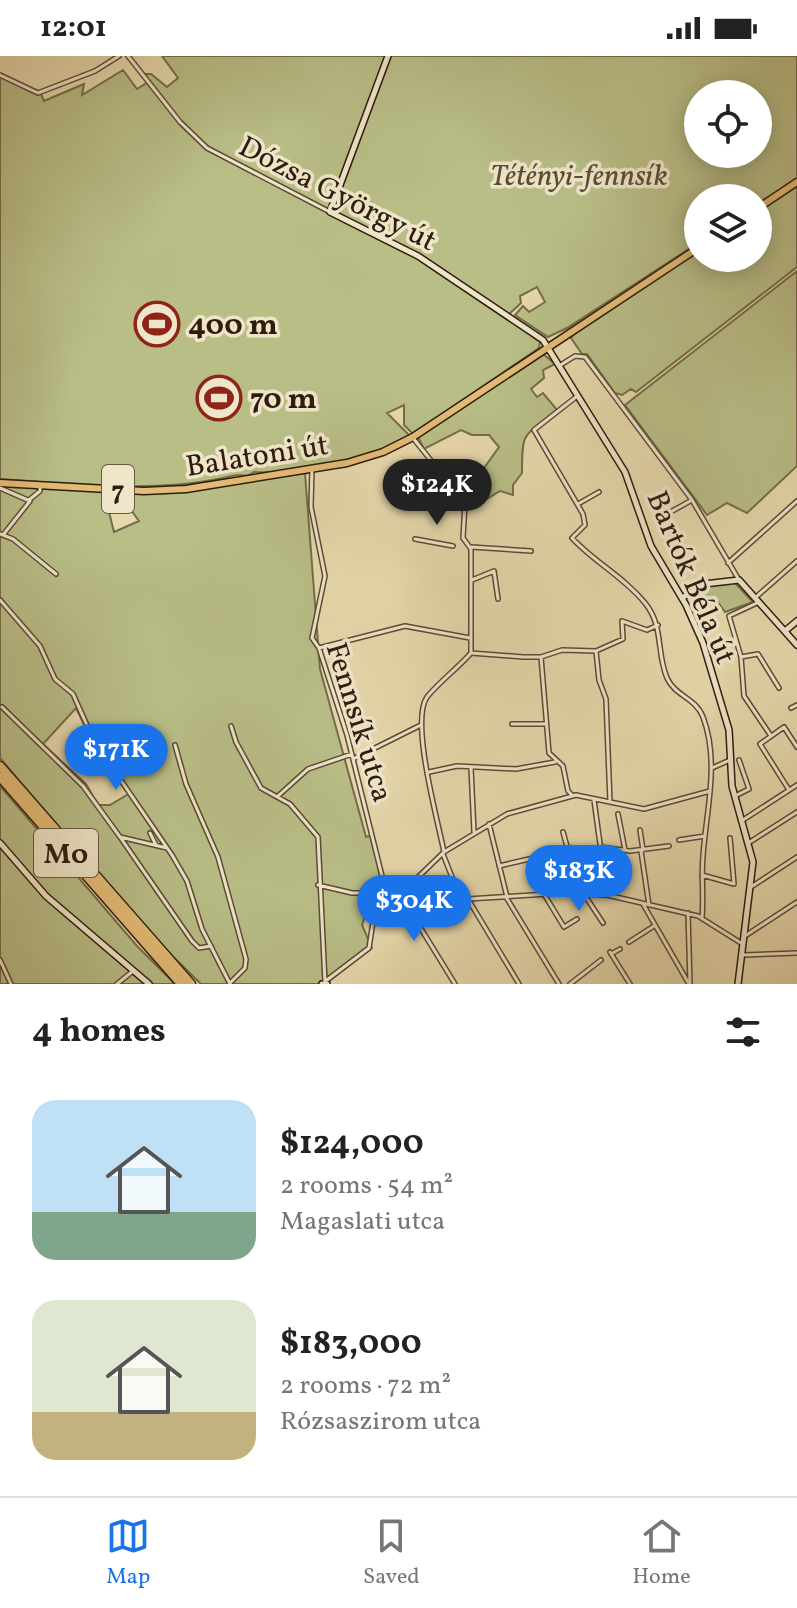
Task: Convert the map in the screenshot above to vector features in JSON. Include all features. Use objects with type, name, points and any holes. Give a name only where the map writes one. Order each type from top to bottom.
[{"type":"highway","points":[[0,764],[4,776]]},
{"type":"highway","name":"M0","points":[[4,776],[191,984]]},
{"type":"highway","name":"M0","points":[[4,776],[181,984]]},
{"type":"highway","points":[[161,951],[199,984]]},
{"type":"main road","points":[[772,199],[797,182]]},
{"type":"main road","name":"Balatoni út","points":[[0,485],[178,490],[366,458],[413,437],[684,257]]},
{"type":"street","points":[[0,75],[38,93],[95,71],[119,56]]},
{"type":"street","name":"Dózsa György út","points":[[128,56],[180,122],[207,148],[418,256],[543,340],[547,347]]},
{"type":"street","points":[[330,212],[388,56]]},
{"type":"street","points":[[543,340],[560,338],[553,356]]},
{"type":"street","name":"Bartók Béla út","points":[[547,347],[625,472],[651,546],[682,598],[706,649],[728,725],[735,796],[750,842],[751,887],[738,984]]},
{"type":"street","points":[[559,366],[575,356],[585,357],[692,500],[739,580],[797,645]]},
{"type":"street","points":[[576,397],[534,430],[578,504],[585,522],[573,536],[574,541],[621,577],[646,605],[658,625],[667,677],[676,689],[694,701],[702,715],[712,768],[702,875],[702,917]]},
{"type":"street","points":[[413,437],[462,496],[466,510],[463,538],[470,547],[471,653]]},
{"type":"street","name":"Fennsík utca","points":[[312,468],[311,507],[325,576],[312,638],[319,648],[353,757],[386,892]]},
{"type":"street","points":[[0,485],[29,500]]},
{"type":"street","points":[[40,485],[40,491],[2,534],[56,574]]},
{"type":"street","points":[[578,504],[599,492]]},
{"type":"street","points":[[658,519],[692,500]]},
{"type":"street","points":[[728,563],[797,501]]},
{"type":"street","points":[[415,539],[453,546]]},
{"type":"street","points":[[470,547],[531,551]]},
{"type":"street","points":[[771,736],[744,696],[741,657],[729,614],[757,600],[797,561]]},
{"type":"street","points":[[472,580],[494,571],[498,599]]},
{"type":"street","points":[[682,598],[704,584],[739,580]]},
{"type":"street","points":[[0,600],[42,650],[55,679],[73,694],[92,738],[187,881],[211,946],[230,984],[245,968],[246,959],[218,857],[186,784],[175,745]]},
{"type":"street","points":[[458,897],[444,853],[429,772],[422,725],[428,696],[471,653],[541,657],[562,650],[596,651],[623,639],[622,621],[647,630],[658,625]]},
{"type":"street","points":[[785,631],[797,621]]},
{"type":"street","points":[[319,648],[405,626],[470,638]]},
{"type":"street","points":[[596,651],[599,680],[606,697],[610,802]]},
{"type":"street","points":[[741,657],[758,654],[779,688]]},
{"type":"street","points":[[541,657],[549,753],[555,762],[563,766],[568,791],[632,809],[710,791]]},
{"type":"street","points":[[791,708],[797,705]]},
{"type":"street","points":[[2,707],[83,786],[192,941],[199,948],[211,946]]},
{"type":"street","points":[[512,724],[545,724]]},
{"type":"street","points":[[278,796],[311,768],[353,757],[422,725]]},
{"type":"street","points":[[231,726],[236,742],[261,788],[298,811],[316,834],[321,851],[318,885],[325,983]]},
{"type":"street","points":[[789,790],[760,744],[784,727],[797,747]]},
{"type":"street","points":[[712,768],[731,760]]},
{"type":"street","points":[[735,796],[749,789],[739,760]]},
{"type":"street","points":[[429,772],[457,766],[516,769],[555,762]]},
{"type":"street","points":[[471,767],[474,832]]},
{"type":"street","points":[[743,820],[797,785]]},
{"type":"street","points":[[318,885],[355,893],[386,892],[414,881],[444,853],[489,824],[513,812],[576,795]]},
{"type":"street","points":[[594,799],[607,895]]},
{"type":"street","points":[[750,842],[797,812]]},
{"type":"street","points":[[618,814],[625,850]]},
{"type":"street","points":[[489,824],[506,897],[559,984]]},
{"type":"street","points":[[640,830],[649,905]]},
{"type":"street","points":[[499,866],[568,850],[563,832]]},
{"type":"street","points":[[150,833],[156,845]]},
{"type":"street","points":[[679,840],[705,836]]},
{"type":"street","points":[[120,837],[167,848]]},
{"type":"street","points":[[702,875],[734,884],[730,838]]},
{"type":"street","points":[[0,843],[46,896],[149,984]]},
{"type":"street","points":[[600,847],[642,851],[669,846]]},
{"type":"street","points":[[751,887],[797,857]]},
{"type":"street","points":[[414,881],[468,899],[544,894],[607,895],[702,917],[744,945]]},
{"type":"street","points":[[396,888],[455,984]]},
{"type":"street","points":[[325,983],[369,948],[373,922],[386,892]]},
{"type":"street","points":[[544,894],[564,927],[577,919]]},
{"type":"street","points":[[584,894],[603,923]]},
{"type":"street","points":[[468,899],[519,984]]},
{"type":"street","points":[[745,936],[797,902]]},
{"type":"street","points":[[643,903],[689,984]]},
{"type":"street","points":[[688,913],[689,984]]},
{"type":"street","points":[[629,942],[654,926]]},
{"type":"street","points":[[620,949],[611,953],[630,984]]},
{"type":"street","points":[[743,955],[797,950]]},
{"type":"street","points":[[0,960],[11,984]]},
{"type":"street","points":[[570,984],[601,960]]},
{"type":"street","points":[[117,984],[133,971]]},
{"type":"green space","name":"Tétényi-fennsík","points":[[162,56],[797,56],[797,178],[772,195],[772,184],[684,184],[684,252],[567,328],[548,337],[515,315],[523,306],[529,312],[545,302],[537,287],[520,296],[521,303],[506,317],[540,342],[539,348],[413,434],[404,425],[404,405],[387,413],[410,436],[374,452],[313,468],[254,472],[175,485],[117,486],[0,479],[0,76],[41,94],[44,101],[84,84],[82,95],[123,70],[137,89],[148,82],[146,74],[151,74],[167,87],[178,78]]},
{"type":"green space","points":[[797,185],[797,267],[636,392],[631,389],[622,395],[615,393],[587,354],[582,354],[571,338],[574,334],[684,260],[684,272],[772,272],[772,202]]},
{"type":"green space","points":[[797,271],[797,466],[747,513],[727,503],[707,515],[625,405]]},
{"type":"green space","points":[[543,354],[555,364],[543,370],[544,378],[531,389],[537,397],[543,393],[558,411],[527,435],[522,473],[513,485],[513,495],[500,491],[485,500],[472,488],[458,487],[446,473],[457,465],[479,475],[499,447],[489,435],[472,435],[461,430],[424,449],[418,437]]},
{"type":"green space","points":[[305,473],[320,669],[366,837],[372,835],[385,890],[374,892],[362,925],[372,948],[325,984],[201,984],[154,938],[0,758],[0,707],[39,746],[42,743],[0,704],[0,484],[104,492],[114,532],[139,521],[128,506],[127,493],[184,491]],"holes":[[[76,708],[92,741],[130,793],[110,805],[98,805],[86,784],[43,744]]]},
{"type":"green space","points":[[734,582],[753,602],[725,612],[717,601],[705,600],[696,593],[707,586]]},
{"type":"green space","points":[[0,786],[137,946],[175,984],[0,984]]},
{"type":"place","name":"400 m","points":[[157,324]]},
{"type":"place","name":"70 m","points":[[219,398]]}]
